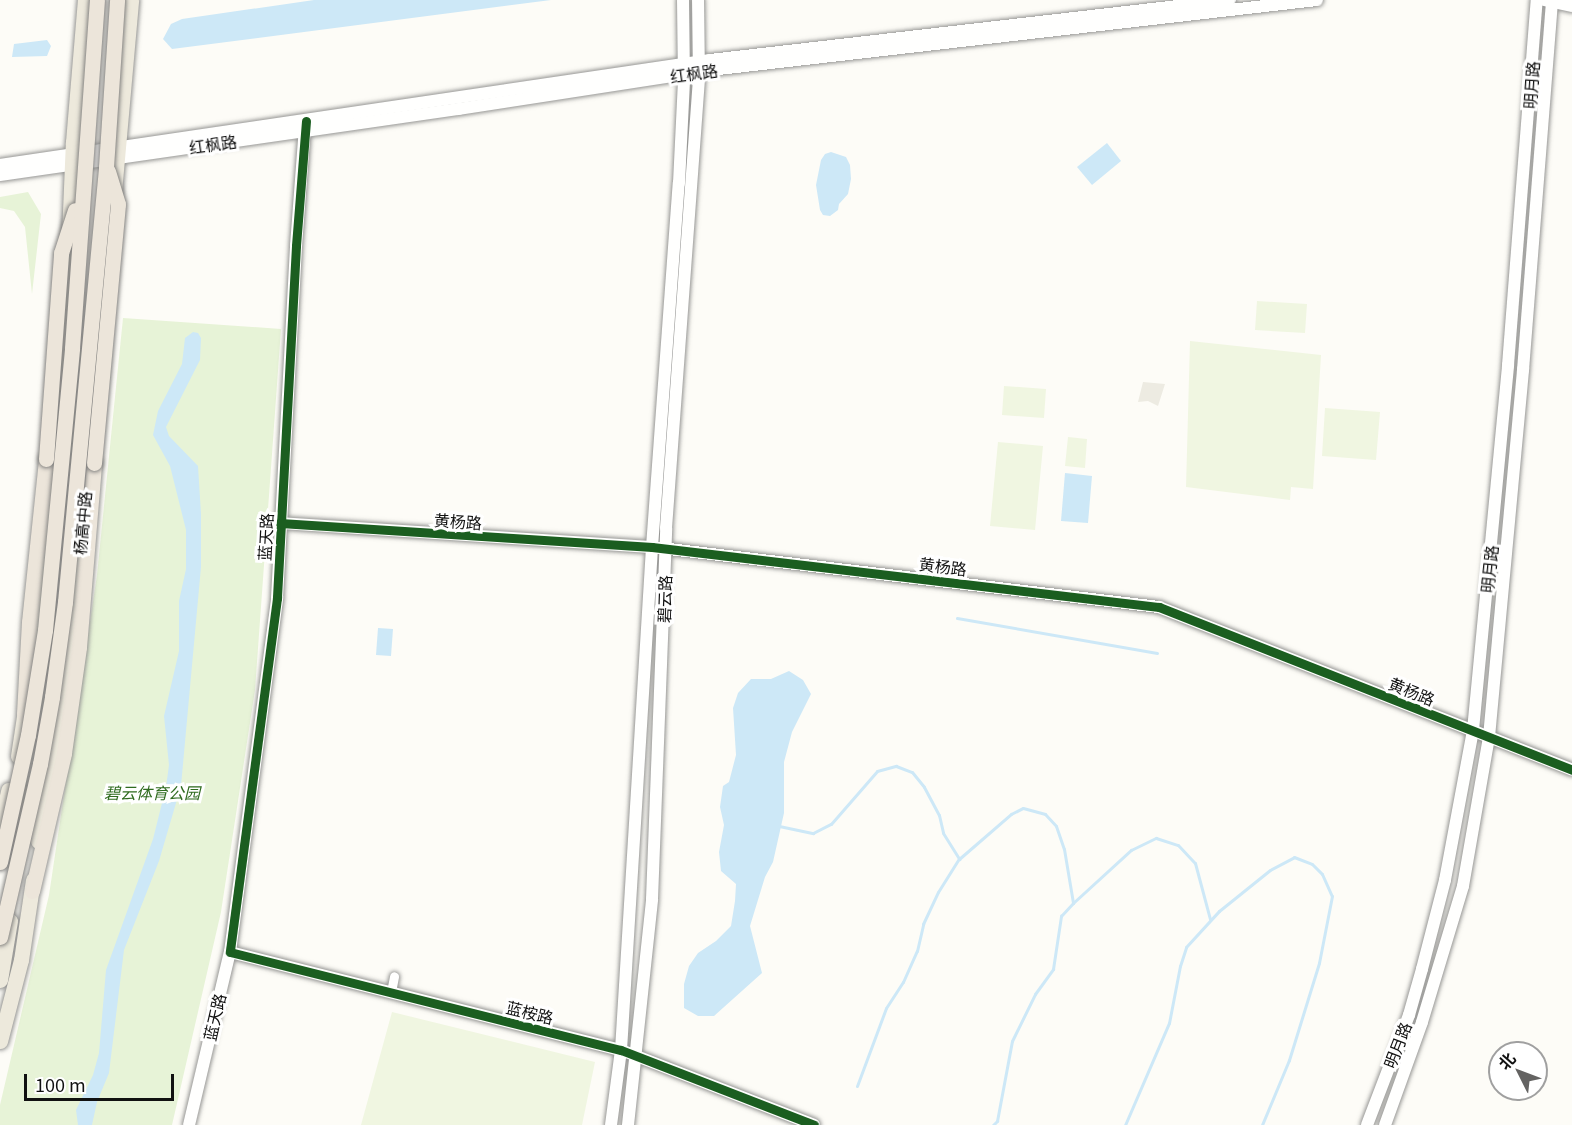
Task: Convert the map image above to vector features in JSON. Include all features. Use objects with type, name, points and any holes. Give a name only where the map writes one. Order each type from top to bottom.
[{"type":"highway","name":"杨高中路","points":[[0,862],[28,735],[45,630],[70,370],[97,0]]},
{"type":"highway","name":"杨高中路","points":[[0,937],[26,831],[52,697],[65,602],[114,157],[117,0]]},
{"type":"highway","points":[[32,891],[64,753],[79,647],[118,204],[114,157]]},
{"type":"highway","points":[[24,714],[29,622],[46,459],[61,253],[83,184]]},
{"type":"main road","points":[[0,826],[34,662],[63,355],[73,159],[85,0]]},
{"type":"main road","name":"杨高中路","points":[[0,1041],[21,960],[42,810],[59,727],[70,649],[114,157],[131,0]]},
{"type":"main road","points":[[0,980],[12,906],[20,818],[17,752]]},
{"type":"street","name":"碧云路","points":[[610,1125],[621,1050],[652,547],[679,183],[684,69],[683,0]]},
{"type":"street","name":"碧云路","points":[[628,1125],[652,899],[666,548],[699,67],[698,0]]},
{"type":"street","name":"红枫路","points":[[73,159],[114,157],[684,69],[1230,0]]},
{"type":"street","name":"红枫路","points":[[699,67],[1317,0]]},
{"type":"street","name":"明月路","points":[[1367,1125],[1409,1015],[1425,958],[1445,880],[1473,730],[1508,365],[1537,0]]},
{"type":"street","name":"明月路","points":[[1385,1125],[1422,1022],[1463,886],[1489,737],[1523,370],[1549,0]]},
{"type":"street","points":[[1549,0],[1572,6]]},
{"type":"street","name":"蓝天路","points":[[189,1125],[230,952],[277,598],[305,126]]},
{"type":"street","points":[[0,165],[73,159]]},
{"type":"street","points":[[0,175],[73,159]]},
{"type":"street","name":"黄杨路","points":[[280,523],[666,548],[1159,607],[1572,770]]},
{"type":"street","name":"蓝桉路","points":[[230,952],[621,1050],[814,1125]]},
{"type":"street","points":[[391,992],[394,976]]},
{"type":"green space","points":[[28,192],[41,214],[32,294],[25,227],[14,211],[0,208],[0,197]]},
{"type":"green space","points":[[1257,301],[1307,304],[1305,333],[1255,330]]},
{"type":"green space","name":"碧云体育公园","points":[[123,318],[281,329],[255,690],[221,912],[172,1125],[0,1125],[0,1105],[49,895],[97,575]]},
{"type":"green space","points":[[1190,341],[1321,355],[1313,489],[1291,487],[1290,500],[1186,487]]},
{"type":"green space","points":[[1004,386],[1046,389],[1044,418],[1002,415]]},
{"type":"green space","points":[[1325,408],[1380,412],[1376,460],[1322,456]]},
{"type":"green space","points":[[1068,437],[1087,439],[1085,468],[1065,466]]},
{"type":"green space","points":[[998,442],[1043,446],[1035,530],[990,526]]},
{"type":"green space","points":[[392,1012],[595,1062],[582,1125],[361,1125]]},
{"type":"shaded area","points":[[1143,382],[1165,384],[1158,406],[1148,401],[1138,402]]},
{"type":"water","points":[[314,0],[551,0],[172,49],[163,39],[171,24],[182,19]]},
{"type":"water","points":[[47,40],[51,46],[47,56],[12,57],[14,44]]},
{"type":"water","points":[[1107,143],[1121,161],[1092,185],[1077,167]]},
{"type":"water","points":[[831,152],[846,157],[850,165],[851,179],[848,194],[839,204],[838,210],[830,216],[823,215],[820,210],[816,185],[821,160],[825,154]]},
{"type":"water","points":[[193,332],[198,333],[201,338],[200,360],[166,427],[169,436],[198,466],[201,514],[201,567],[181,786],[159,861],[124,950],[109,1073],[97,1102],[92,1125],[78,1125],[76,1110],[93,1075],[99,1053],[106,970],[153,839],[166,787],[169,765],[164,716],[179,651],[179,601],[186,569],[186,530],[170,466],[153,435],[158,411],[182,364],[185,338]]},
{"type":"water","points":[[1065,473],[1092,476],[1088,523],[1061,521]]},
{"type":"water","points":[[378,628],[393,629],[391,656],[376,655]]},
{"type":"water","points":[[789,671],[803,680],[811,694],[792,732],[784,762],[784,813],[773,862],[765,877],[750,926],[762,973],[714,1016],[698,1016],[684,1008],[684,984],[689,966],[698,953],[716,941],[731,926],[735,901],[736,884],[721,871],[719,852],[724,825],[720,807],[723,786],[729,782],[736,755],[733,708],[738,693],[751,679],[771,679]]},
{"type":"waterway","points":[[957,618],[1157,653]]},
{"type":"waterway","points":[[779,826],[813,833],[831,824],[877,771],[896,766],[912,772],[924,787],[939,815],[943,833],[959,859]]},
{"type":"waterway","points":[[857,1086],[886,1008],[903,982],[917,951],[923,924],[938,892],[959,859],[1011,814],[1023,808],[1045,814],[1056,826],[1064,849],[1073,903]]},
{"type":"waterway","points":[[993,1125],[997,1121],[1012,1041],[1035,994],[1053,969],[1061,916],[1073,903],[1131,850],[1156,838],[1178,845],[1195,863],[1210,919]]},
{"type":"waterway","points":[[1125,1125],[1169,1023],[1186,947],[1219,911],[1270,870],[1294,857],[1312,864],[1322,874],[1332,896],[1319,963],[1289,1060],[1262,1125]]},
{"type":"cycle path","points":[[306,121],[296,246],[277,598],[230,952],[621,1050],[814,1125]]},
{"type":"cycle path","points":[[280,523],[652,547],[1159,607],[1572,770]]}]
